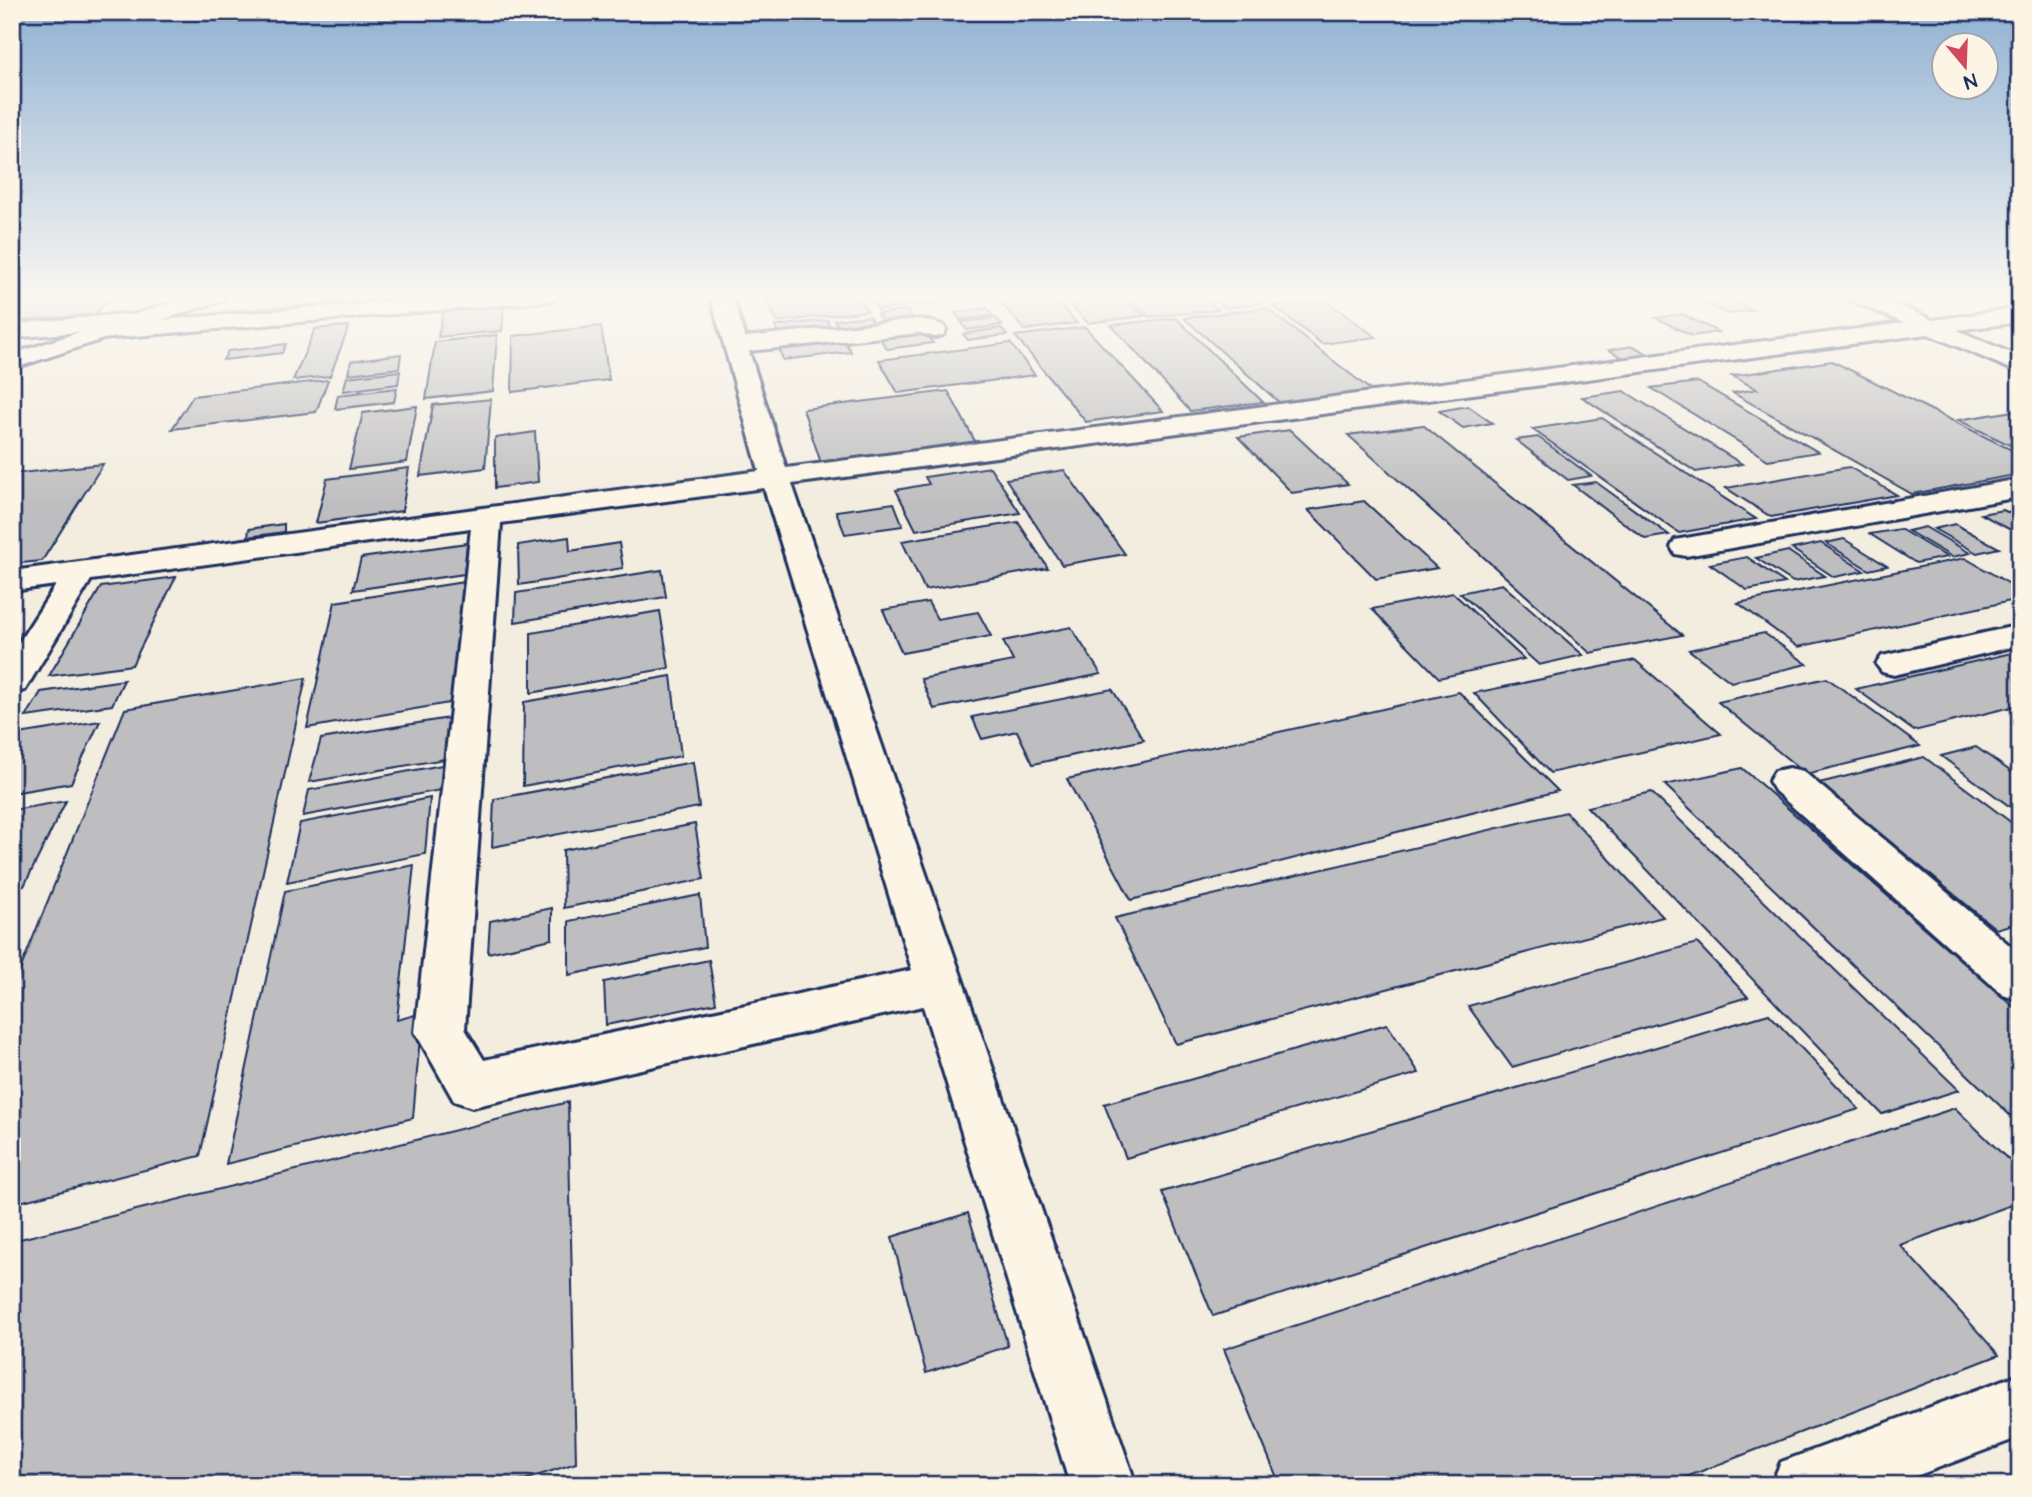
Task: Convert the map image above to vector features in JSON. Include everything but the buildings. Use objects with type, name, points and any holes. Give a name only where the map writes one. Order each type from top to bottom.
[{"type":"street","points":[[742,365],[776,480],[1103,1485]]},
{"type":"street","points":[[12,581],[1646,365]]},
{"type":"street","points":[[1686,547],[2020,488]]},
{"type":"street","points":[[487,517],[440,1032],[472,1085],[940,983]]},
{"type":"street","points":[[12,682],[80,572]]},
{"type":"street","points":[[1894,664],[2020,635]]},
{"type":"street","points":[[1790,781],[2020,982]]},
{"type":"street","points":[[1804,1485],[2020,1405]]}]
